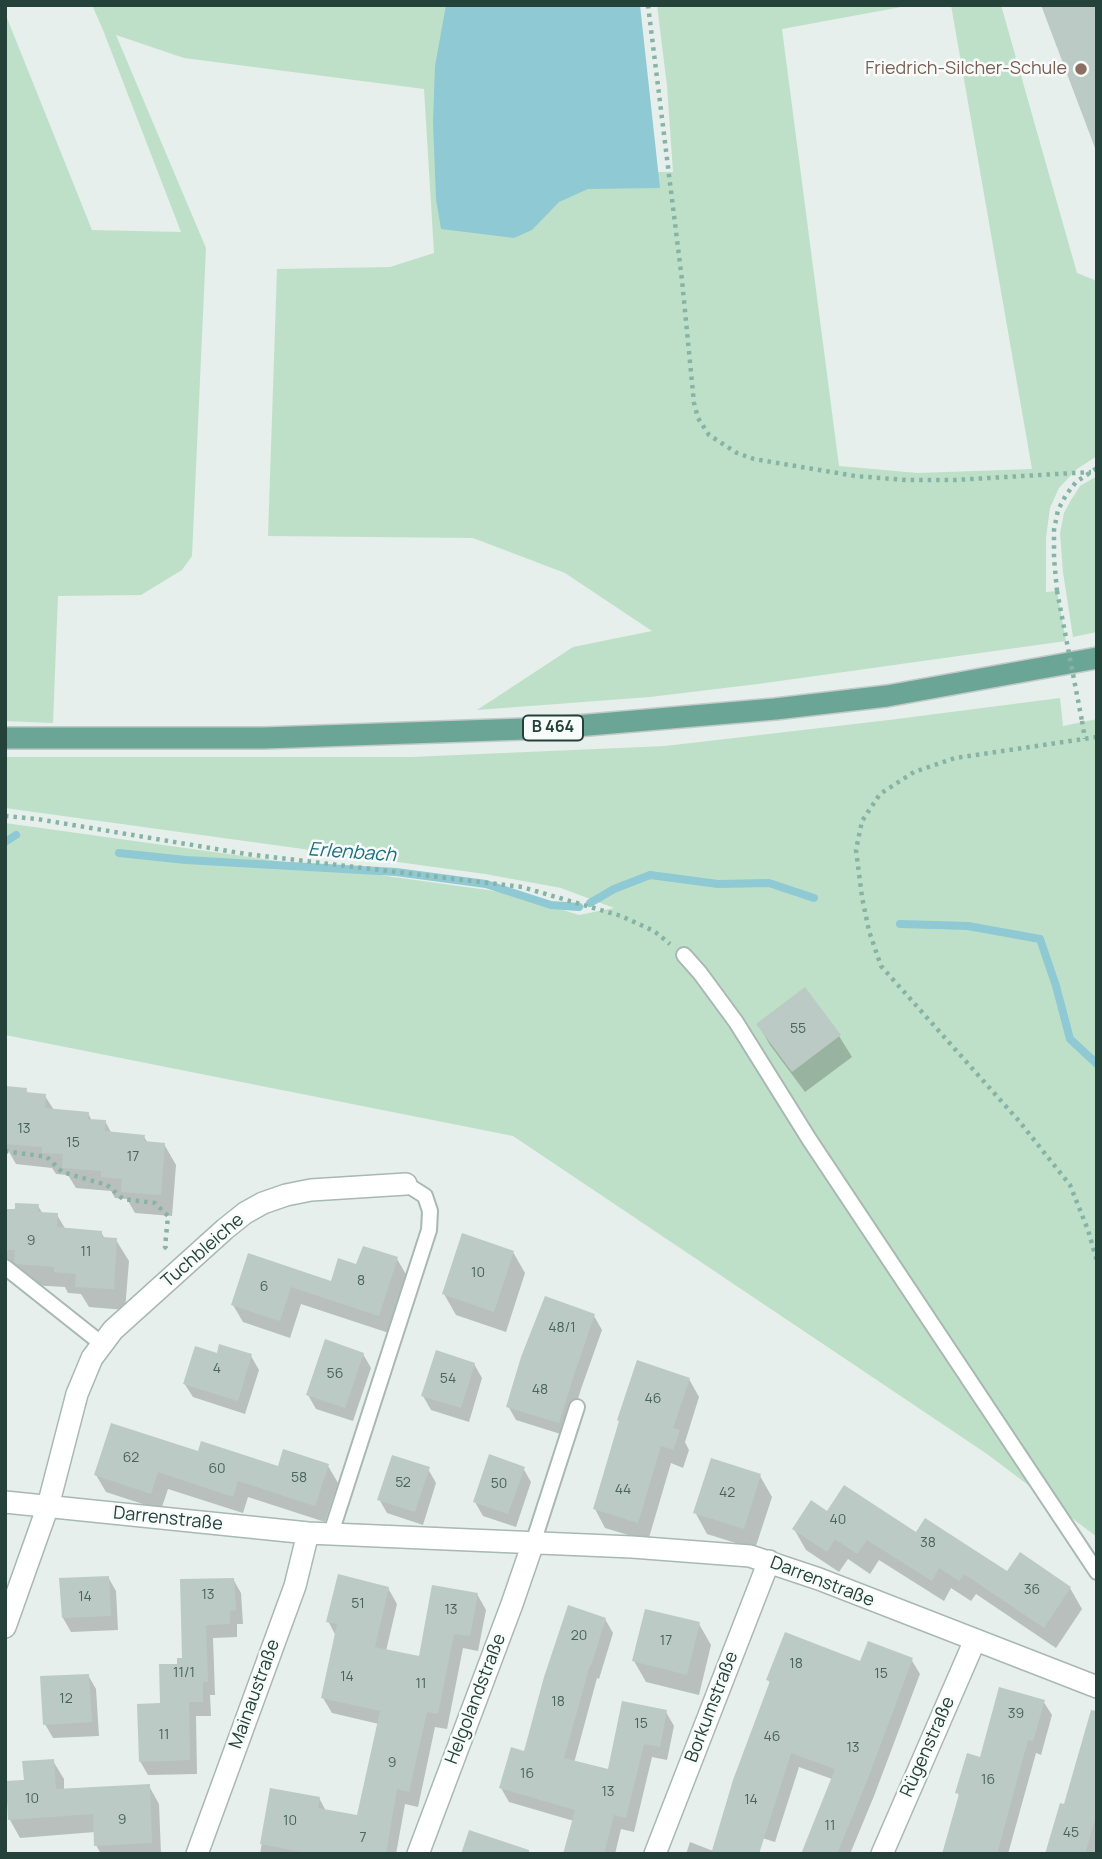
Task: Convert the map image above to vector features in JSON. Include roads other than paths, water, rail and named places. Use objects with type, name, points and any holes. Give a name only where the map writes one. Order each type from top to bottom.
[{"type":"main road","name":"B 464","points":[[5,737],[264,738],[553,728],[775,709],[887,696],[1097,658]]},
{"type":"street","name":"Tuchbleiche","points":[[5,1627],[48,1506],[77,1394],[92,1358],[114,1330],[225,1229],[263,1203],[311,1190],[406,1184]]},
{"type":"street","name":"Darrenstraße","points":[[5,1502],[308,1532],[750,1556],[1097,1687]]},
{"type":"street","name":"Mainaustraße","points":[[197,1854],[295,1586],[308,1532]]},
{"type":"street","name":"Helgolandstraße","points":[[418,1854],[533,1543]]},
{"type":"street","name":"Borkumstraße","points":[[655,1854],[769,1561]]},
{"type":"street","name":"Rügenstraße","points":[[882,1854],[975,1640]]},
{"type":"lane","points":[[684,955],[701,973],[736,1022],[809,1139],[1097,1572]]},
{"type":"lane","points":[[331,1533],[429,1230],[430,1211],[425,1196],[406,1184]]},
{"type":"lane","points":[[5,1267],[102,1344]]},
{"type":"lane","points":[[533,1543],[577,1407]]},
{"type":"water","points":[[446,5],[640,5],[660,188],[588,189],[559,202],[532,230],[514,238],[441,229],[436,199],[433,122],[435,66]]},
{"type":"waterway","name":"Erlenbach","points":[[5,842],[16,835]]},
{"type":"waterway","name":"Erlenbach","points":[[119,853],[186,860],[396,872],[486,884],[551,905],[579,907]]},
{"type":"waterway","name":"Erlenbach","points":[[590,903],[614,889],[650,875],[718,884],[769,883],[814,898]]},
{"type":"waterway","name":"Erlenbach","points":[[900,924],[968,926],[1040,939],[1070,1039],[1097,1064]]},
{"type":"place","name":"Friedrich-Silcher-Schule","points":[[1081,69]]}]
